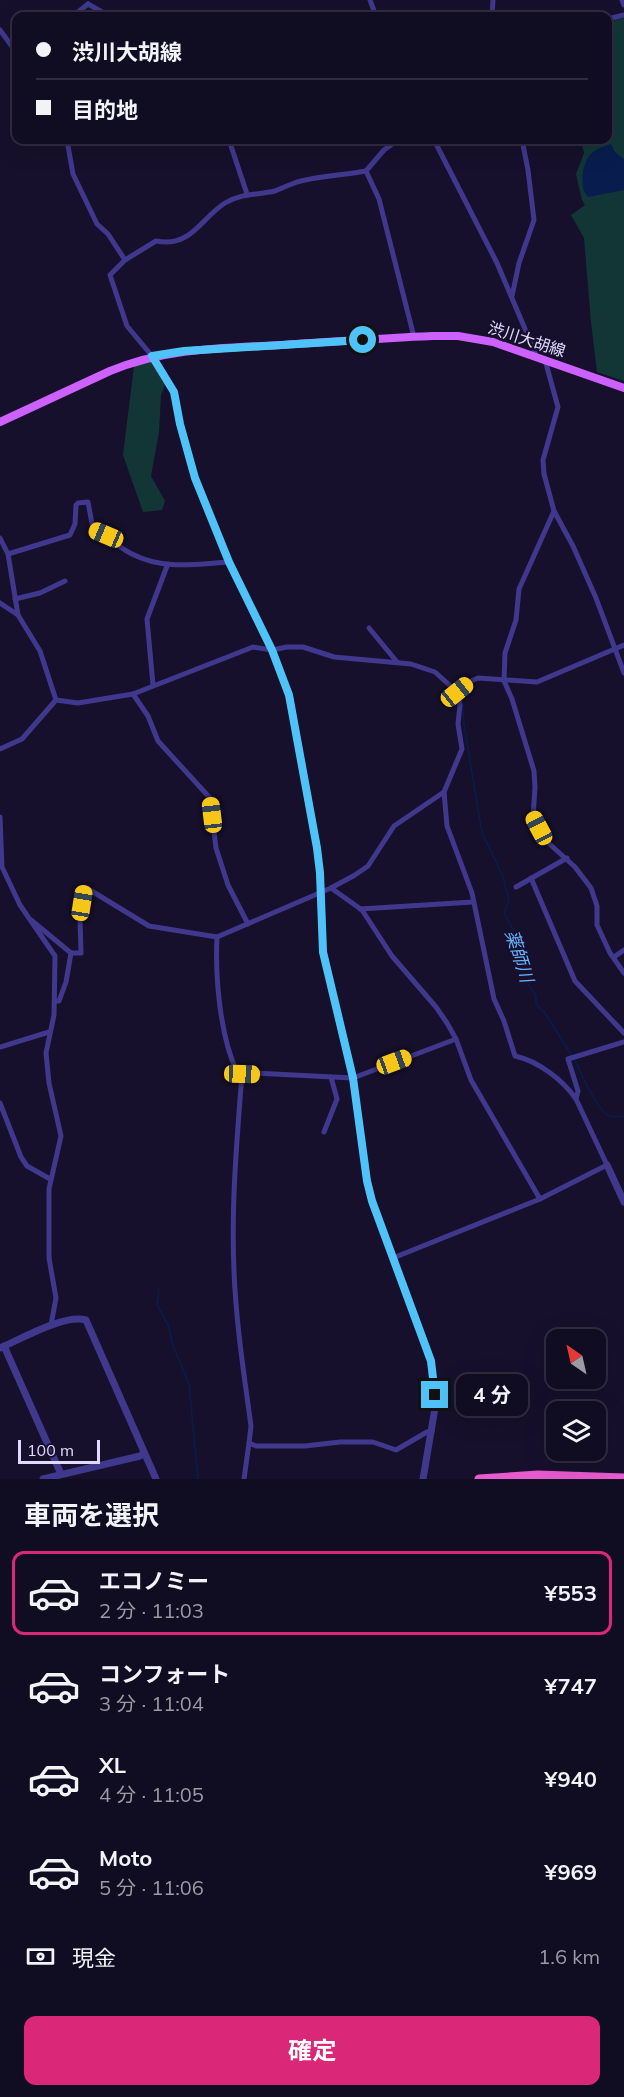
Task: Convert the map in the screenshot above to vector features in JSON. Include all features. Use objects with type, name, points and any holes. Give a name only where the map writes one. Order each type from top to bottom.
[{"type":"highway","points":[[479,1479],[538,1475],[624,1478]]},
{"type":"main road","name":"渋川大胡線","points":[[0,422],[110,371],[152,356],[184,351],[414,337],[458,336],[502,345],[624,388]]},
{"type":"street","points":[[622,0],[624,5]]},
{"type":"street","points":[[88,2],[104,12]]},
{"type":"street","points":[[0,30],[12,46]]},
{"type":"street","points":[[68,144],[73,174],[87,204],[97,224],[108,234],[125,260]]},
{"type":"street","points":[[230,144],[247,194]]},
{"type":"street","points":[[392,144],[384,150],[366,171],[299,182],[274,191],[247,194],[226,202],[204,220],[196,230],[182,239],[165,243],[156,241],[125,260],[110,275],[127,326],[152,356],[174,392],[195,478],[229,562],[272,650],[289,695],[317,848],[325,963],[353,1078],[367,1181],[372,1201],[431,1361],[435,1408],[423,1479]]},
{"type":"street","points":[[436,144],[497,263],[541,358],[558,407],[543,460],[554,511],[596,598],[624,673]]},
{"type":"street","points":[[512,298],[519,263],[534,220],[523,144]]},
{"type":"street","points":[[366,171],[379,199],[414,337]]},
{"type":"street","points":[[8,554],[70,535],[75,524],[76,505],[88,502],[93,529],[106,535],[133,555],[167,566],[229,562]]},
{"type":"street","points":[[554,511],[519,589],[516,620],[505,654],[504,681],[512,699],[534,771],[533,817],[544,839],[567,858],[591,888],[597,906],[597,925],[624,973]]},
{"type":"street","points":[[0,538],[8,554],[18,615],[40,651],[56,700]]},
{"type":"street","points":[[153,685],[147,619],[167,566]]},
{"type":"street","points":[[15,599],[40,593],[65,581]]},
{"type":"street","points":[[0,603],[18,615]]},
{"type":"street","points":[[369,628],[397,662]]},
{"type":"street","points":[[457,692],[478,678],[486,677],[504,681],[537,682],[624,645]]},
{"type":"street","points":[[56,700],[78,703],[133,694],[253,647],[272,650],[303,647],[334,657],[397,662],[435,672],[457,692],[460,705],[458,724],[462,749],[444,792],[447,826],[472,892],[494,999],[515,1056],[526,1058],[571,1091],[624,1202]]},
{"type":"street","points":[[133,694],[148,717],[158,741],[210,798],[216,848],[228,885],[248,924]]},
{"type":"street","points":[[0,749],[22,739],[56,700]]},
{"type":"street","points":[[31,920],[71,953],[81,953],[80,919],[85,887],[149,926],[217,937],[332,888],[368,866],[394,826],[444,792]]},
{"type":"street","points":[[0,817],[2,867],[20,905],[55,956],[54,1015],[46,1053],[61,1136],[50,1179],[48,1239],[51,1279],[56,1298],[51,1325]]},
{"type":"street","points":[[516,887],[567,858]]},
{"type":"street","points":[[531,878],[574,981],[624,1033]]},
{"type":"street","points":[[332,888],[360,909],[392,956],[436,1007],[456,1039],[471,1080],[540,1199]]},
{"type":"street","points":[[360,909],[473,902]]},
{"type":"street","points":[[217,937],[216,967],[228,1053],[237,1072],[353,1078],[456,1039]]},
{"type":"street","points":[[614,957],[624,950]]},
{"type":"street","points":[[55,1001],[59,1001],[63,992],[71,953]]},
{"type":"street","points":[[0,1047],[49,1032]]},
{"type":"street","points":[[576,1099],[578,1091],[568,1059],[624,1042]]},
{"type":"street","points":[[242,1074],[233,1200],[233,1268],[251,1426],[244,1479]]},
{"type":"street","points":[[324,1132],[337,1099],[332,1077]]},
{"type":"street","points":[[0,1103],[21,1157],[27,1166],[50,1179]]},
{"type":"street","points":[[393,1258],[540,1199],[607,1165]]},
{"type":"street","points":[[61,1474],[2,1347],[51,1325],[81,1319],[86,1320],[156,1479]]},
{"type":"street","points":[[249,1443],[256,1446],[305,1446],[340,1442],[373,1442],[396,1450],[432,1431]]},
{"type":"street","points":[[43,1479],[140,1456],[144,1453]]},
{"type":"green space","points":[[624,18],[624,381],[597,372],[584,238],[571,215],[585,205],[576,174],[584,153],[582,144],[612,144],[612,21]]},
{"type":"green space","points":[[150,360],[165,385],[161,395],[159,432],[151,476],[165,501],[162,510],[143,512],[123,455],[134,366]]},
{"type":"water","points":[[611,144],[615,152],[624,159],[624,190],[588,197],[582,181],[586,161],[595,151]]},
{"type":"waterway","name":"薬師川","points":[[462,694],[464,724],[482,833],[502,874],[509,900],[504,913],[518,939],[525,979],[536,996],[536,1004],[545,1013],[572,1056]]},
{"type":"waterway","name":"薬師川","points":[[575,1060],[602,1110],[610,1116],[624,1116]]},
{"type":"waterway","points":[[159,1289],[157,1304],[168,1325],[173,1346],[189,1384],[198,1479]]},
{"type":"route","points":[[363,340],[249,346],[152,356],[174,392],[177,413],[195,478],[229,562],[272,650],[289,695],[317,848],[323,952],[353,1078],[367,1181],[372,1201],[431,1361],[435,1395]]}]
